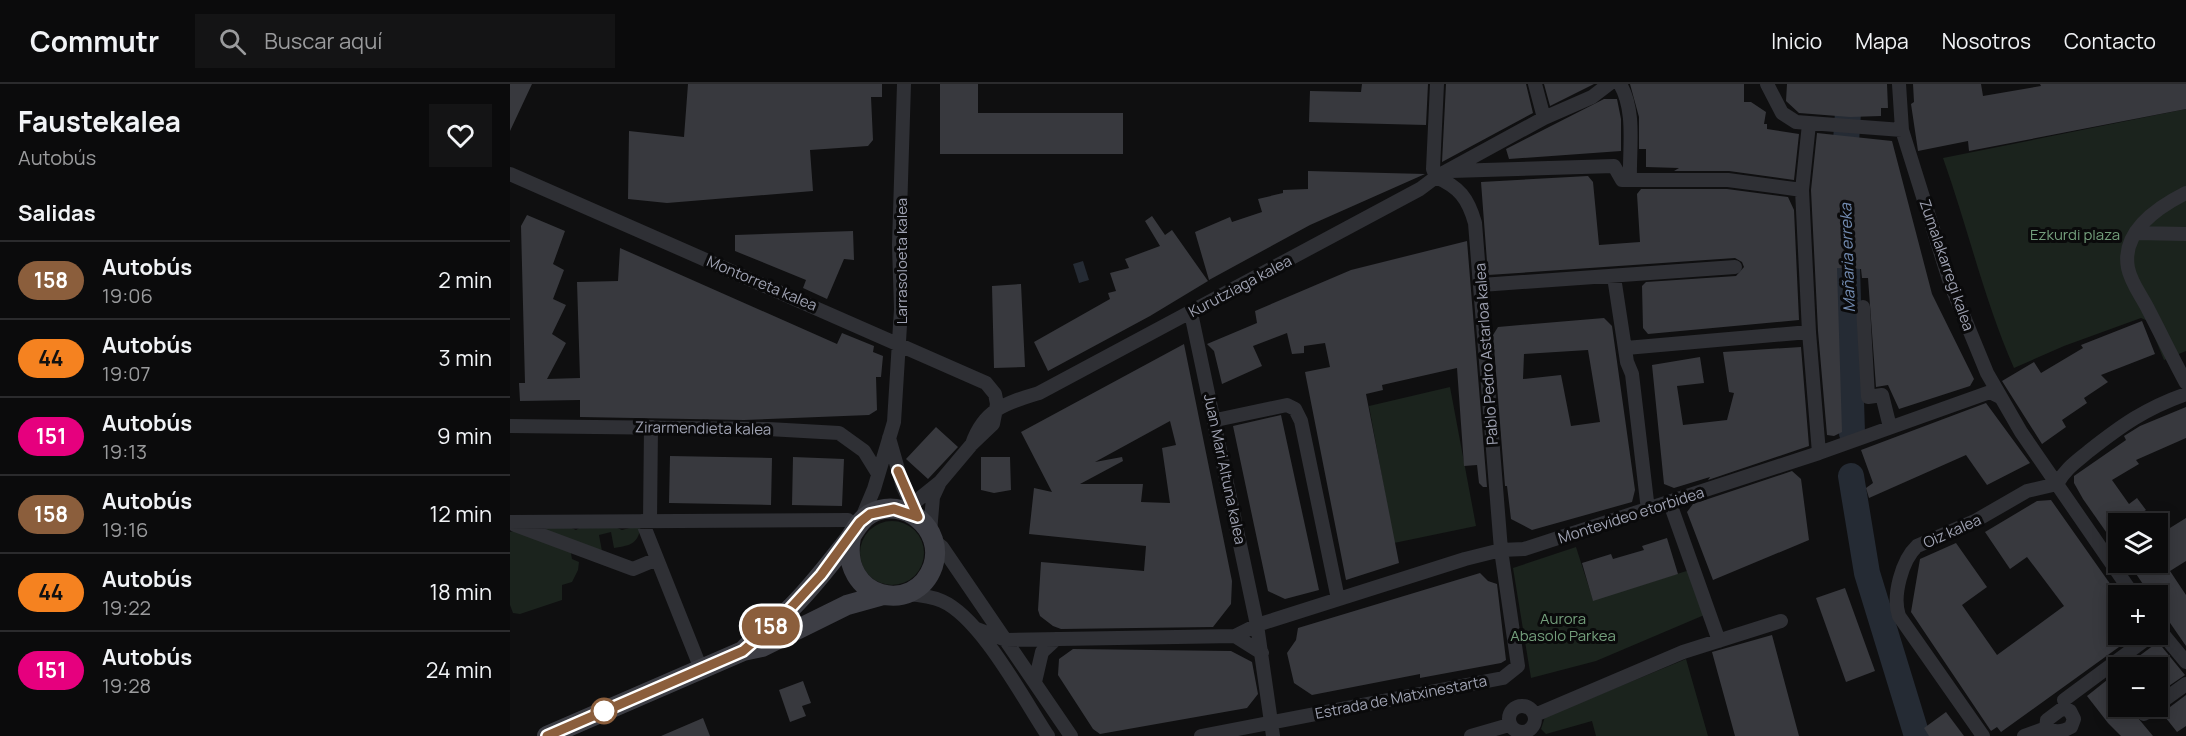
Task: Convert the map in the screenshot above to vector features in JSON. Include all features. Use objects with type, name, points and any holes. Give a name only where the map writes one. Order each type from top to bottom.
[{"type":"main road","points":[[547,736],[743,651],[762,647],[847,606],[883,595],[904,594],[926,579],[934,560],[919,521],[882,510],[853,526],[821,575],[787,612],[743,651]]},
{"type":"main road","points":[[853,526],[848,552],[850,566],[858,579],[869,589],[883,595]]},
{"type":"street","name":"Larrasoloeta kalea","points":[[853,526],[874,489],[877,472],[894,422],[900,345],[904,84]]},
{"type":"street","points":[[1437,84],[1433,169],[1442,174],[1614,166],[1622,180],[1728,180],[1802,190]]},
{"type":"street","points":[[1535,84],[1544,118]]},
{"type":"street","name":"Kurutziaga kalea","points":[[919,521],[940,483],[972,444],[978,428],[997,408],[1029,396],[1191,313],[1420,189],[1442,174],[1544,118],[1592,97],[1609,84]]},
{"type":"street","points":[[1620,84],[1628,96],[1630,180]]},
{"type":"street","points":[[1767,84],[1782,113],[1796,122],[1902,130]]},
{"type":"street","name":"Zumalakarregi kalea","points":[[1899,84],[1902,130],[1950,283],[1987,373],[2000,397],[2057,484],[2126,585]]},
{"type":"street","points":[[1809,124],[1802,190],[1809,332],[1820,453]]},
{"type":"street","name":"Montorreta kalea","points":[[510,174],[878,333],[986,383],[993,392]]},
{"type":"street","name":"Pablo Pedro Astarloa kalea","points":[[1442,174],[1465,196],[1475,223],[1501,550]]},
{"type":"street","points":[[2186,193],[2159,207],[2136,233],[2127,255],[2128,267],[2135,287],[2186,383]]},
{"type":"street","points":[[2136,233],[2186,234]]},
{"type":"street","points":[[1481,285],[1735,267]]},
{"type":"street","points":[[1614,277],[1632,374],[1648,510]]},
{"type":"street","points":[[1863,307],[1868,397],[1882,395],[1890,427]]},
{"type":"street","name":"Juan Mari Altuna kalea","points":[[1191,313],[1216,420],[1257,625],[1273,736]]},
{"type":"street","points":[[1626,348],[1809,332]]},
{"type":"street","points":[[997,408],[993,392],[1029,396]]},
{"type":"street","name":"Montevideo etorbidea","points":[[1236,636],[1257,625],[1338,599],[1501,550],[1524,549],[1648,510],[1820,453],[1990,392],[2000,397]]},
{"type":"street","points":[[2057,484],[2067,468],[2120,425],[2147,409],[2186,394]]},
{"type":"street","points":[[1216,420],[1287,405],[1295,409],[1301,421],[1338,599]]},
{"type":"street","name":"Zirarmendieta kalea","points":[[510,426],[651,427],[839,433],[864,451],[877,472]]},
{"type":"street","points":[[651,427],[646,521],[657,559],[701,669]]},
{"type":"street","points":[[889,438],[903,487],[919,521],[942,547],[1071,736]]},
{"type":"street","name":"Kurutziaga kalea","points":[[919,521],[940,483]]},
{"type":"street","name":"Oiz kalea","points":[[1983,736],[1899,616],[1896,608],[1906,561],[1917,546],[1975,521],[2027,491],[2057,484]]},
{"type":"street","points":[[1672,508],[1719,641]]},
{"type":"street","points":[[510,523],[646,521],[853,526]]},
{"type":"street","points":[[510,523],[633,569],[657,559]]},
{"type":"street","name":"Estrada de Matxinestarta","points":[[1201,736],[1503,678],[1518,666],[1501,550]]},
{"type":"street","points":[[904,594],[942,601],[955,609],[977,629],[1048,736]]},
{"type":"street","points":[[1251,598],[1273,620]]},
{"type":"street","points":[[1471,736],[1509,725],[1509,713],[1519,705],[1528,707],[1535,716],[1683,652],[1781,621]]},
{"type":"street","points":[[977,629],[1006,640],[1236,636],[1262,653]]},
{"type":"street","points":[[1035,682],[1042,652],[1056,639]]},
{"type":"street","points":[[2168,640],[2186,662]]},
{"type":"street","points":[[2122,657],[2138,645]]},
{"type":"street","points":[[2064,700],[2108,668]]},
{"type":"street","points":[[2168,697],[2186,684]]},
{"type":"street","points":[[2024,736],[2046,728]]},
{"type":"green space","name":"Ezkurdi plaza","points":[[2186,109],[2186,351],[2164,360],[2148,321],[2141,318],[2064,346],[2014,368],[1985,290],[1943,158]]},
{"type":"green space","points":[[1450,387],[1476,526],[1394,543],[1369,406]]},
{"type":"green space","points":[[886,521],[898,521],[915,530],[922,541],[924,553],[922,565],[915,576],[898,585],[886,585],[874,580],[865,571],[860,559],[860,547],[865,535],[874,526]]},
{"type":"green space","points":[[563,524],[576,530],[593,524],[622,530],[641,525],[636,540],[625,546],[614,548],[611,532],[599,535],[602,551],[546,533],[546,528]]},
{"type":"green space","points":[[514,531],[570,548],[572,559],[579,562],[578,570],[572,582],[562,585],[562,600],[520,614],[513,613],[510,605],[510,532]]},
{"type":"green space","name":"Aurora Abasolo Parkea","points":[[1576,547],[1593,600],[1693,569],[1709,613],[1596,661],[1531,678],[1513,568]]},
{"type":"green space","points":[[1686,659],[1708,736],[1596,736],[1592,721],[1546,734],[1541,729],[1545,717]]},
{"type":"shaded area","points":[[1083,261],[1089,280],[1079,283],[1073,264]]},
{"type":"building","points":[[510,84],[532,84],[510,131]]},
{"type":"building","points":[[688,84],[882,84],[882,97],[871,97],[873,140],[868,146],[810,150],[813,191],[667,203],[628,199],[629,131],[684,137]]},
{"type":"building","points":[[940,84],[978,84],[978,113],[1123,113],[1123,154],[940,154]]},
{"type":"building","points":[[1362,84],[1428,84],[1426,125],[1309,122],[1310,91],[1361,92]]},
{"type":"building","points":[[1446,84],[1526,84],[1533,113],[1442,162]]},
{"type":"building","points":[[1544,84],[1594,84],[1550,106]]},
{"type":"building","points":[[1630,84],[1744,84],[1744,102],[1751,102],[1766,112],[1764,124],[1767,124],[1767,129],[1799,134],[1794,180],[1729,171],[1674,171],[1679,168],[1646,167],[1646,149],[1639,149],[1639,117]]},
{"type":"building","points":[[1787,84],[1887,84],[1888,108],[1881,108],[1881,116],[1850,117],[1799,113],[1786,101]]},
{"type":"building","points":[[1913,84],[1981,84],[1983,96],[2041,86],[2040,84],[2186,84],[2186,109],[1969,151],[1968,141],[1918,151],[1911,104],[1914,102]]},
{"type":"building","points":[[1604,99],[1617,99],[1621,119],[1621,151],[1509,159],[1506,149]]},
{"type":"building","points":[[1817,133],[1892,141],[1932,294],[1974,379],[1970,386],[1899,409],[1888,385],[1876,387],[1868,278],[1862,278],[1861,269],[1837,268],[1842,432],[1834,436],[1827,435],[1818,331],[1811,190]]},
{"type":"building","points":[[1308,171],[1425,174],[1310,225],[1209,280],[1195,232],[1230,217],[1232,222],[1262,212],[1258,199],[1283,193],[1283,190],[1308,189]]},
{"type":"building","points":[[1588,176],[1593,182],[1599,245],[1640,242],[1637,194],[1641,189],[1727,189],[1788,197],[1794,210],[1799,320],[1648,334],[1643,328],[1642,286],[1646,282],[1736,276],[1744,267],[1742,262],[1735,258],[1488,275],[1481,182]]},
{"type":"building","points":[[527,215],[565,231],[553,264],[564,270],[553,299],[566,305],[552,334],[566,343],[547,379],[580,378],[577,282],[618,281],[620,248],[837,344],[842,333],[874,346],[873,352],[883,356],[881,377],[876,377],[877,410],[869,415],[744,420],[580,417],[580,400],[520,401],[519,383],[525,383],[521,226]]},
{"type":"building","points":[[1152,216],[1165,235],[1172,230],[1208,281],[1150,316],[1048,371],[1034,342],[1110,299],[1108,293],[1116,291],[1110,273],[1129,268],[1125,259],[1160,246],[1145,221]]},
{"type":"building","points":[[853,231],[854,260],[844,259],[827,299],[803,288],[806,280],[735,251],[735,235]]},
{"type":"building","points":[[1467,241],[1487,487],[1479,483],[1477,465],[1464,466],[1457,368],[1382,385],[1383,390],[1366,394],[1399,563],[1346,580],[1305,372],[1330,367],[1325,343],[1304,346],[1304,353],[1292,354],[1287,333],[1253,346],[1262,366],[1222,384],[1214,351],[1207,344],[1257,323],[1255,311],[1351,270]]},
{"type":"building","points":[[1021,284],[1025,367],[994,368],[992,286]]},
{"type":"building","points":[[1604,318],[1612,326],[1635,490],[1632,502],[1532,530],[1511,519],[1507,486],[1505,486],[1493,335],[1498,327]],"holes":[[[1588,350],[1600,422],[1571,426],[1561,375],[1523,379],[1524,354]]]},
{"type":"building","points":[[2142,321],[2155,354],[2101,375],[2108,382],[2084,398],[2087,403],[2062,420],[2066,427],[2042,444],[2002,381],[2034,362],[2041,373],[2083,348],[2081,345]]},
{"type":"building","points":[[1184,344],[1232,581],[1231,604],[1213,627],[1061,629],[1040,616],[1038,610],[1041,562],[1144,571],[1146,546],[1029,534],[1034,488],[1052,492],[1021,432]],"holes":[[[1170,421],[1176,445],[1162,448],[1170,503],[1141,502],[1143,484],[1080,484],[1123,461],[1122,457],[1095,462]]]},
{"type":"building","points":[[1801,347],[1809,446],[1708,480],[1710,477],[1674,488],[1664,484],[1652,365],[1700,357],[1704,383],[1677,386],[1683,425],[1727,420],[1734,393],[1729,392],[1723,352]]},
{"type":"building","points":[[1986,403],[2030,463],[1987,485],[1966,455],[1869,498],[1866,488],[1873,483],[1861,450]]},
{"type":"building","points":[[2186,407],[2186,438],[2136,460],[2139,464],[2112,480],[2129,504],[2137,498],[2146,510],[2142,513],[2108,513],[2108,535],[2083,499],[2074,483],[2074,476],[2126,440],[2124,436],[2140,426]]},
{"type":"building","points":[[1281,415],[1319,590],[1285,599],[1268,591],[1233,426]]},
{"type":"building","points":[[936,427],[958,447],[928,479],[906,459]]},
{"type":"building","points":[[670,456],[772,458],[771,505],[669,503]]},
{"type":"building","points":[[793,457],[844,459],[842,506],[792,505]]},
{"type":"building","points":[[981,457],[1010,457],[1011,490],[994,493],[981,490]]},
{"type":"building","points":[[1792,471],[1801,479],[1809,540],[1713,580],[1687,512],[1693,504]]},
{"type":"building","points":[[2051,500],[2111,585],[2108,585],[2108,645],[2122,645],[2001,732],[1997,727],[1991,731],[1911,612],[1920,559],[1956,543],[1987,587],[1962,605],[1997,655],[2064,606],[2027,557],[2010,569],[1985,532],[2037,501]]},
{"type":"building","points":[[2186,518],[2186,561],[2170,571],[2186,595],[2186,646],[2168,620],[2168,585],[2144,585],[2135,573],[2168,573],[2168,529]]},
{"type":"building","points":[[1667,538],[1678,574],[1593,601],[1582,563],[1611,554],[1613,559],[1644,550],[1642,546]]},
{"type":"building","points":[[1480,573],[1488,581],[1497,584],[1506,660],[1501,663],[1420,678],[1420,674],[1312,695],[1294,683],[1287,653],[1296,640],[1298,628]]},
{"type":"building","points":[[1845,588],[1875,671],[1846,682],[1816,598]]},
{"type":"building","points":[[1772,635],[1799,736],[1735,736],[1712,652]]},
{"type":"building","points":[[2154,645],[2160,645],[2185,675],[2168,687],[2168,657],[2138,657]]},
{"type":"building","points":[[1073,649],[1231,651],[1252,662],[1258,694],[1247,708],[1100,734],[1093,729],[1058,675],[1059,659]]},
{"type":"building","points":[[2107,680],[2108,717],[2137,717],[2153,736],[2121,736],[2087,696]]},
{"type":"building","points":[[803,681],[811,703],[802,706],[806,716],[790,722],[779,690]]},
{"type":"building","points":[[2186,695],[2186,726],[2177,732],[2165,717],[2168,717],[2168,708]]},
{"type":"building","points":[[1946,712],[1964,736],[1929,736],[1924,728]]},
{"type":"building","points":[[703,718],[710,736],[661,736]]},
{"type":"waterway","name":"Mañaria erreka","points":[[1844,170],[1850,84]]},
{"type":"waterway","name":"Mañaria erreka","points":[[1846,234],[1852,433]]},
{"type":"waterway","name":"Mañaria erreka","points":[[1851,476],[1867,573],[1917,736]]},
{"type":"bus line","name":"158","points":[[547,736],[743,651],[787,612],[821,575],[860,522],[870,514],[894,509],[907,511],[918,517],[898,471]]}]
